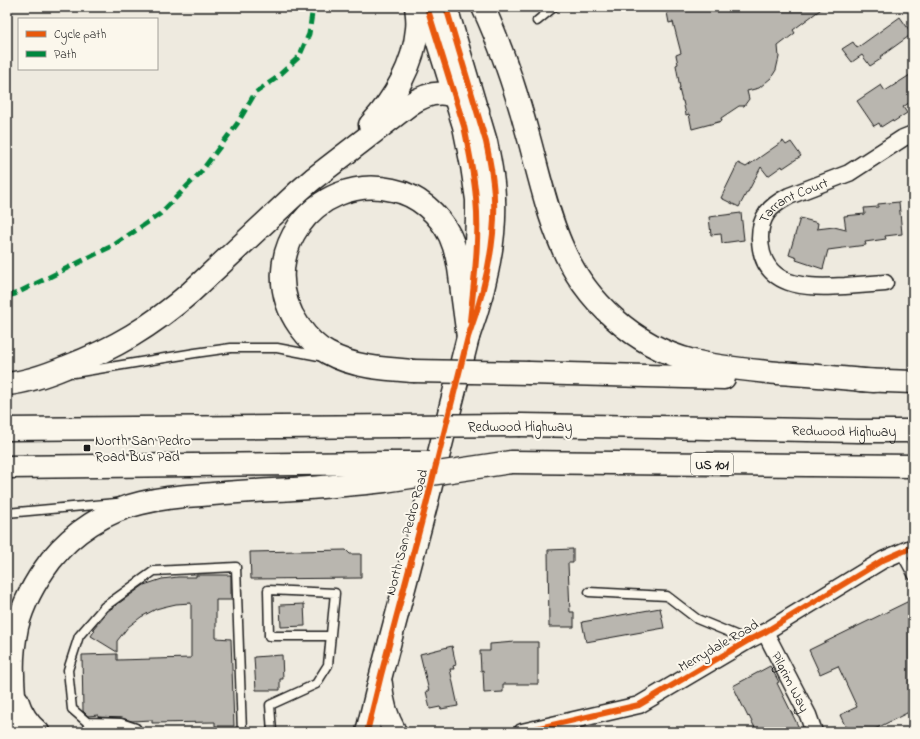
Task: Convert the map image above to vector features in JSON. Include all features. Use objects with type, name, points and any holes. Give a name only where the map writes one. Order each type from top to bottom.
[{"type":"main road","points":[[9,384],[40,377],[88,358],[119,343],[168,311],[191,292],[352,143],[384,109],[394,94],[405,72],[413,49],[417,29],[416,7]]},
{"type":"main road","name":"North San Pedro Road","points":[[427,7],[464,126],[475,183],[477,236],[468,337]]},
{"type":"main road","name":"North San Pedro Road","points":[[367,732],[468,337],[478,310],[486,277],[492,238],[494,199],[490,162],[478,112],[446,7]]},
{"type":"main road","points":[[483,7],[514,89],[550,214],[561,244],[574,271],[592,296],[603,308],[652,346],[692,361],[720,367],[874,381]]},
{"type":"main road","points":[[299,191],[416,101],[427,96],[433,94],[447,94],[454,96],[467,103],[478,112]]},
{"type":"main road","points":[[468,337],[456,254],[449,235],[436,215],[418,200],[396,190],[373,188],[355,189],[324,201],[311,211],[300,223],[287,250],[284,265],[286,296],[293,318],[308,337],[320,348],[347,362],[394,370],[412,371],[913,382]]},
{"type":"main road","name":"Redwood Highway","points":[[7,429],[520,425],[913,431]]},
{"type":"main road","name":"US 101","points":[[386,472],[511,462],[913,466]]},
{"type":"main road","points":[[7,467],[386,472]]},
{"type":"main road","points":[[15,732],[16,716],[12,673],[14,642],[22,610],[44,568],[68,542],[81,531],[94,522],[125,507],[141,503],[175,497],[354,484],[386,472]]},
{"type":"main road","points":[[12,673],[16,699],[21,712],[38,732]]},
{"type":"main road","points":[[381,675],[385,706],[388,718],[395,732]]},
{"type":"street","name":"Tarrant Court","points":[[884,283],[813,287],[786,281],[772,272],[767,266],[761,250],[760,231],[766,213],[780,200],[849,173],[903,138],[913,134]]},
{"type":"street","name":"Merrydale Road","points":[[522,732],[639,705],[765,632],[883,560],[907,550]]},
{"type":"street","name":"Pilgrim Way","points":[[765,632],[808,715],[814,732]]},
{"type":"lane","points":[[536,21],[554,7]]},
{"type":"lane","points":[[9,384],[231,348],[278,348],[361,365]]},
{"type":"lane","points":[[7,513],[175,497]]},
{"type":"lane","points":[[907,550],[913,576]]},
{"type":"lane","points":[[136,732],[136,728],[121,724],[87,722],[72,709],[68,670],[79,636],[104,607],[154,571],[236,567],[242,732]]},
{"type":"lane","points":[[272,732],[270,705],[316,684],[328,665],[331,636],[335,593],[268,590],[269,636],[331,636]]},
{"type":"lane","points":[[589,592],[667,596],[697,619],[749,640]]},
{"type":"building","points":[[666,7],[824,7],[793,30],[795,33],[778,46],[779,57],[776,70],[771,78],[759,88],[747,91],[749,99],[744,106],[739,106],[721,118],[722,121],[692,129],[689,114],[686,115],[679,89],[676,65],[678,64],[676,55],[681,53],[673,22],[669,23]]},
{"type":"building","points":[[900,17],[912,34],[870,66],[862,55],[852,62],[842,49],[853,42],[857,48]]},
{"type":"building","points":[[913,73],[913,100],[903,107],[907,113],[893,122],[892,120],[881,127],[879,123],[874,126],[857,101],[881,85],[885,91]]},
{"type":"building","points":[[783,141],[786,145],[791,142],[801,156],[783,168],[782,166],[768,176],[761,167],[739,207],[721,198],[738,163],[746,167]]},
{"type":"building","points":[[899,202],[902,234],[885,236],[886,239],[865,242],[866,245],[828,250],[823,269],[796,260],[797,258],[789,255],[800,218],[818,223],[817,229],[834,227],[846,230],[844,216],[865,214],[864,208],[878,207],[878,204]]},
{"type":"building","points":[[741,213],[744,240],[722,243],[721,234],[711,235],[709,217]]},
{"type":"building","points":[[573,549],[573,563],[568,563],[570,612],[574,612],[574,627],[549,627],[548,550]]},
{"type":"building","points":[[346,550],[350,554],[361,554],[361,578],[251,579],[250,552]]},
{"type":"building","points":[[196,575],[231,575],[231,600],[216,600],[216,638],[231,639],[234,726],[215,726],[215,722],[152,723],[152,720],[132,721],[121,718],[98,717],[98,715],[88,716],[83,711],[82,655],[117,654],[117,660],[191,658],[191,603],[163,607],[141,617],[128,627],[117,641],[117,652],[91,636],[95,630],[93,629],[108,611],[144,585],[162,579],[196,577]]},
{"type":"building","points":[[909,601],[913,609],[913,710],[869,732],[848,732],[840,715],[857,707],[838,666],[820,674],[809,650]]},
{"type":"building","points":[[304,604],[305,626],[281,627],[280,605]]},
{"type":"building","points":[[660,608],[664,628],[586,642],[582,622]]},
{"type":"building","points":[[538,642],[538,684],[503,684],[503,692],[484,693],[480,651],[490,651],[490,644]]},
{"type":"building","points":[[452,646],[456,665],[453,666],[454,669],[450,669],[458,706],[430,709],[426,691],[429,691],[420,654]]},
{"type":"building","points":[[282,655],[283,679],[280,679],[280,690],[256,690],[254,657]]},
{"type":"building","points":[[770,666],[779,682],[777,683],[801,732],[757,732],[733,686]]},
{"type":"marked path","points":[[7,296],[15,294],[114,245],[160,214],[200,173],[237,124],[255,93],[275,79],[299,57],[309,34],[313,7]]},
{"type":"cycle path","points":[[427,7],[464,126],[474,180],[477,213],[477,244],[470,321]]},
{"type":"cycle path","points":[[367,732],[468,337],[484,286],[493,234],[494,192],[492,170],[486,142],[446,7]]},
{"type":"cycle path","points":[[522,732],[639,705],[765,632],[883,560],[913,547]]},
{"type":"place","name":"North San Pedro Road Bus Pad","points":[[87,448]]}]
